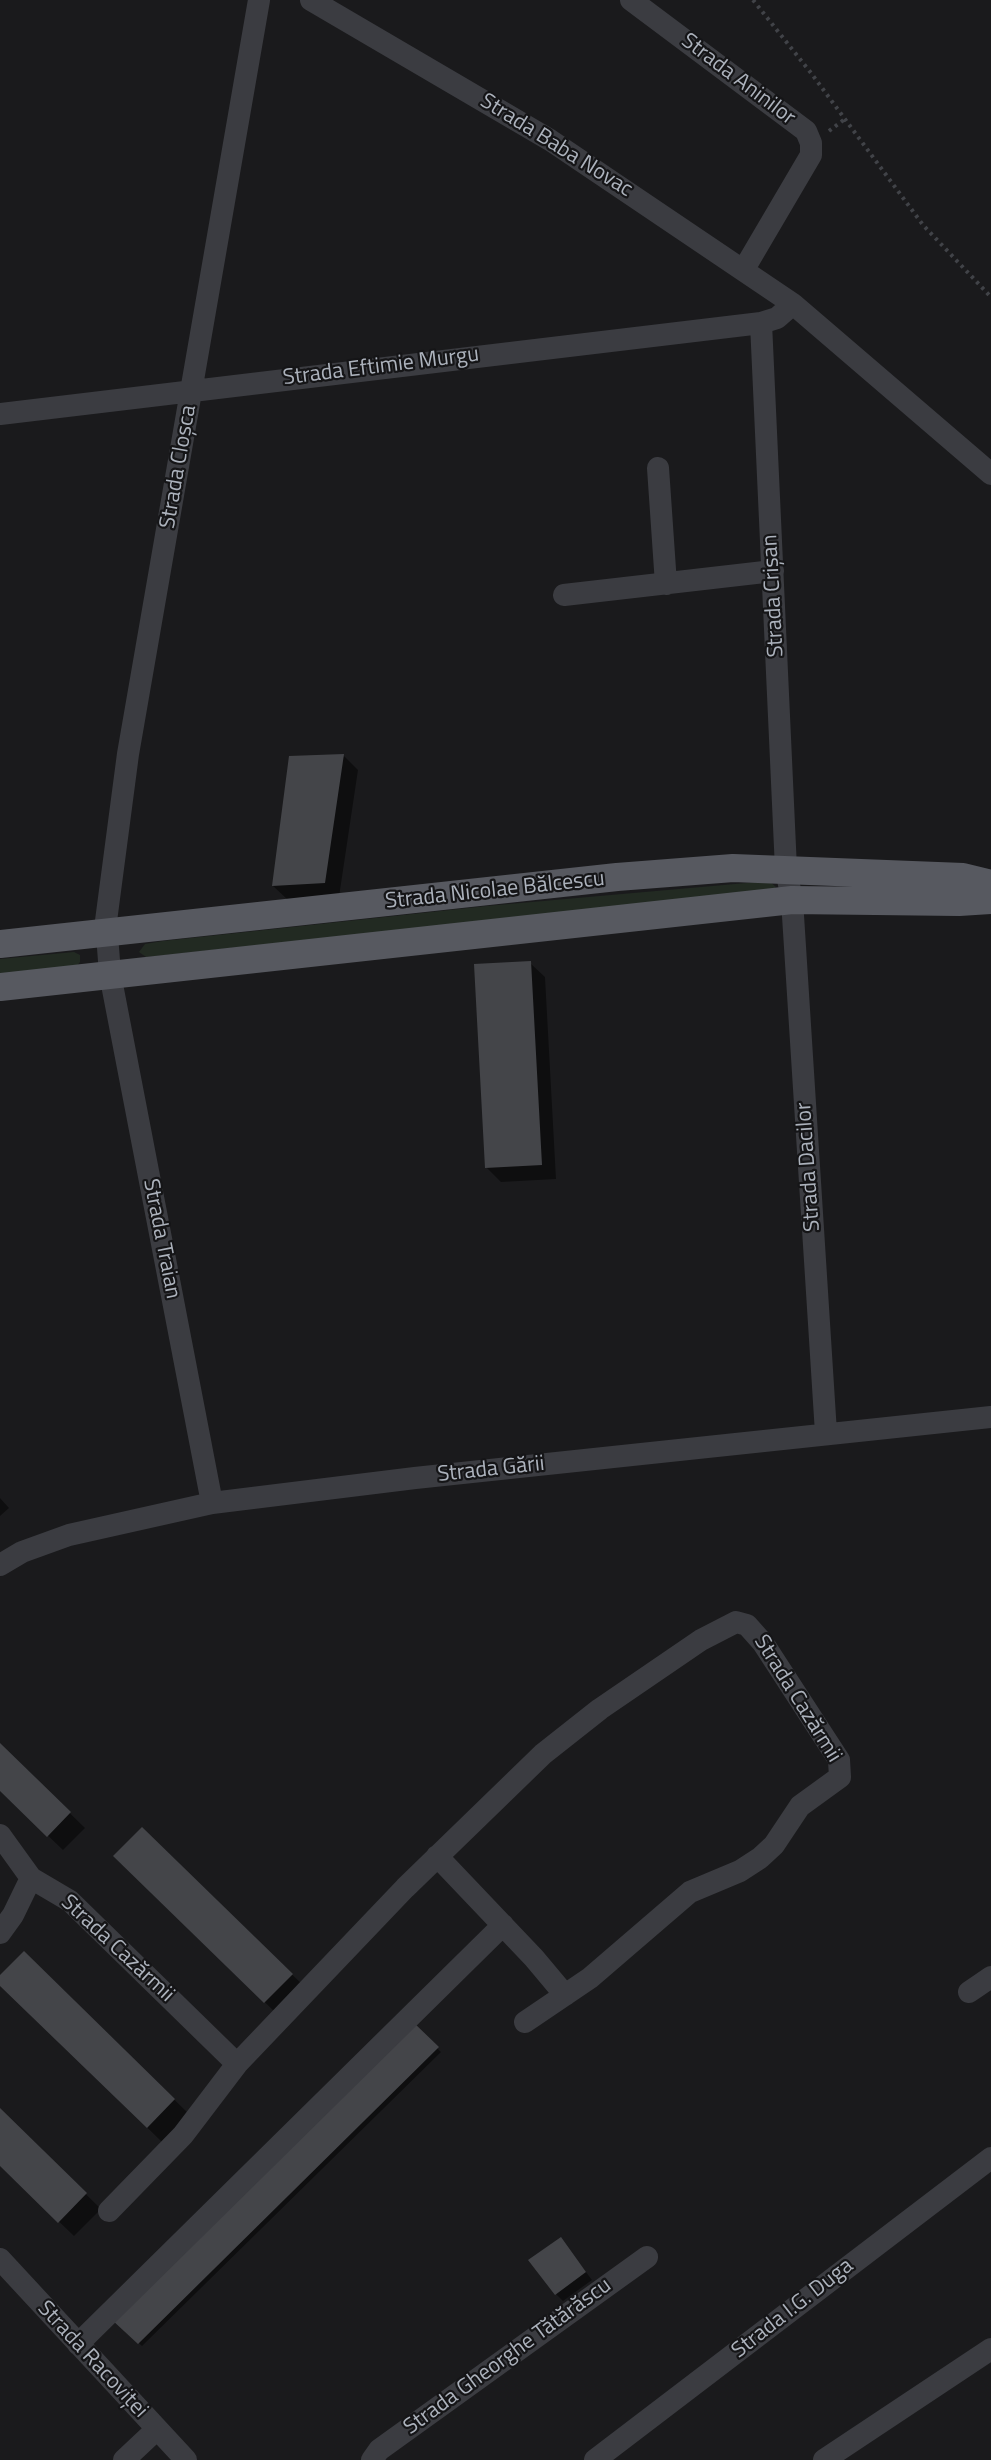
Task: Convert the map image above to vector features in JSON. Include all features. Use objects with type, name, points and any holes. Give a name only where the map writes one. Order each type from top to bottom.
[{"type":"main road","name":"Strada Nicolae Bălcescu","points":[[0,944],[617,878],[733,868],[786,868],[963,877],[991,884]]},
{"type":"main road","name":"Strada Nicolae Bălcescu","points":[[0,987],[792,900],[959,902],[991,900]]},
{"type":"street","name":"Strada Cloșca","points":[[110,974],[106,934],[128,754],[259,0]]},
{"type":"street","name":"Strada Baba Novac","points":[[311,0],[550,140],[744,269],[793,304],[991,474]]},
{"type":"street","name":"Strada Aninilor","points":[[631,0],[806,131],[811,143],[811,155],[744,269]]},
{"type":"street","points":[[761,323],[777,318],[793,304]]},
{"type":"street","name":"Strada Eftimie Murgu","points":[[0,414],[193,389],[761,323]]},
{"type":"street","name":"Strada Crișan","points":[[761,323],[786,868],[792,900]]},
{"type":"street","points":[[658,468],[666,584]]},
{"type":"street","points":[[564,595],[773,571]]},
{"type":"street","name":"Strada Dacilor","points":[[792,900],[826,1433]]},
{"type":"street","name":"Strada Traian","points":[[110,974],[212,1503]]},
{"type":"street","name":"Strada Gării","points":[[0,1565],[22,1552],[69,1535],[212,1503],[394,1480],[991,1417]]},
{"type":"street","name":"Strada Cazărmii","points":[[109,2211],[183,2135],[237,2064],[437,1856],[543,1754],[650,1673],[722,1628],[736,1622],[747,1625],[755,1631],[839,1760],[840,1777],[800,1806],[774,1845],[760,1858],[740,1871],[690,1892],[590,1978],[525,2022]]},
{"type":"street","name":"Strada Cazărmii","points":[[0,1835],[31,1878],[69,1900],[237,2064]]},
{"type":"street","points":[[437,1856],[565,1995]]},
{"type":"street","points":[[0,1933],[13,1915],[31,1878]]},
{"type":"street","points":[[78,2344],[503,1926]]},
{"type":"street","points":[[969,1992],[991,1977]]},
{"type":"street","name":"Strada I.G. Duga","points":[[596,2460],[991,2158]]},
{"type":"street","name":"Strada Gheorghe Tătărăscu","points":[[372,2460],[379,2450],[647,2257]]},
{"type":"street","name":"Strada Racoviței","points":[[0,2259],[186,2460]]},
{"type":"street","points":[[824,2460],[991,2349]]},
{"type":"street","points":[[124,2460],[157,2429]]},
{"type":"path","points":[[753,0],[811,73],[923,225],[991,297]]},
{"type":"shaded area","points":[[769,881],[776,887],[771,891],[146,957],[139,952],[145,944],[163,941],[487,906]]},
{"type":"shaded area","points":[[74,952],[80,955],[80,962],[76,967],[0,975],[0,959]]},
{"type":"building","points":[[344,754],[325,883],[272,886],[289,756]]},
{"type":"building","points":[[531,961],[542,1165],[485,1168],[474,964]]},
{"type":"building","points":[[0,1743],[71,1812],[47,1837],[0,1791]]},
{"type":"building","points":[[142,1827],[293,1974],[264,2003],[113,1856]]},
{"type":"building","points":[[24,1951],[175,2099],[147,2128],[0,1986],[0,1975]]},
{"type":"building","points":[[413,2022],[439,2047],[138,2344],[111,2319]]},
{"type":"building","points":[[0,2108],[87,2193],[58,2223],[0,2166]]},
{"type":"building","points":[[561,2237],[586,2272],[555,2295],[528,2260]]}]
